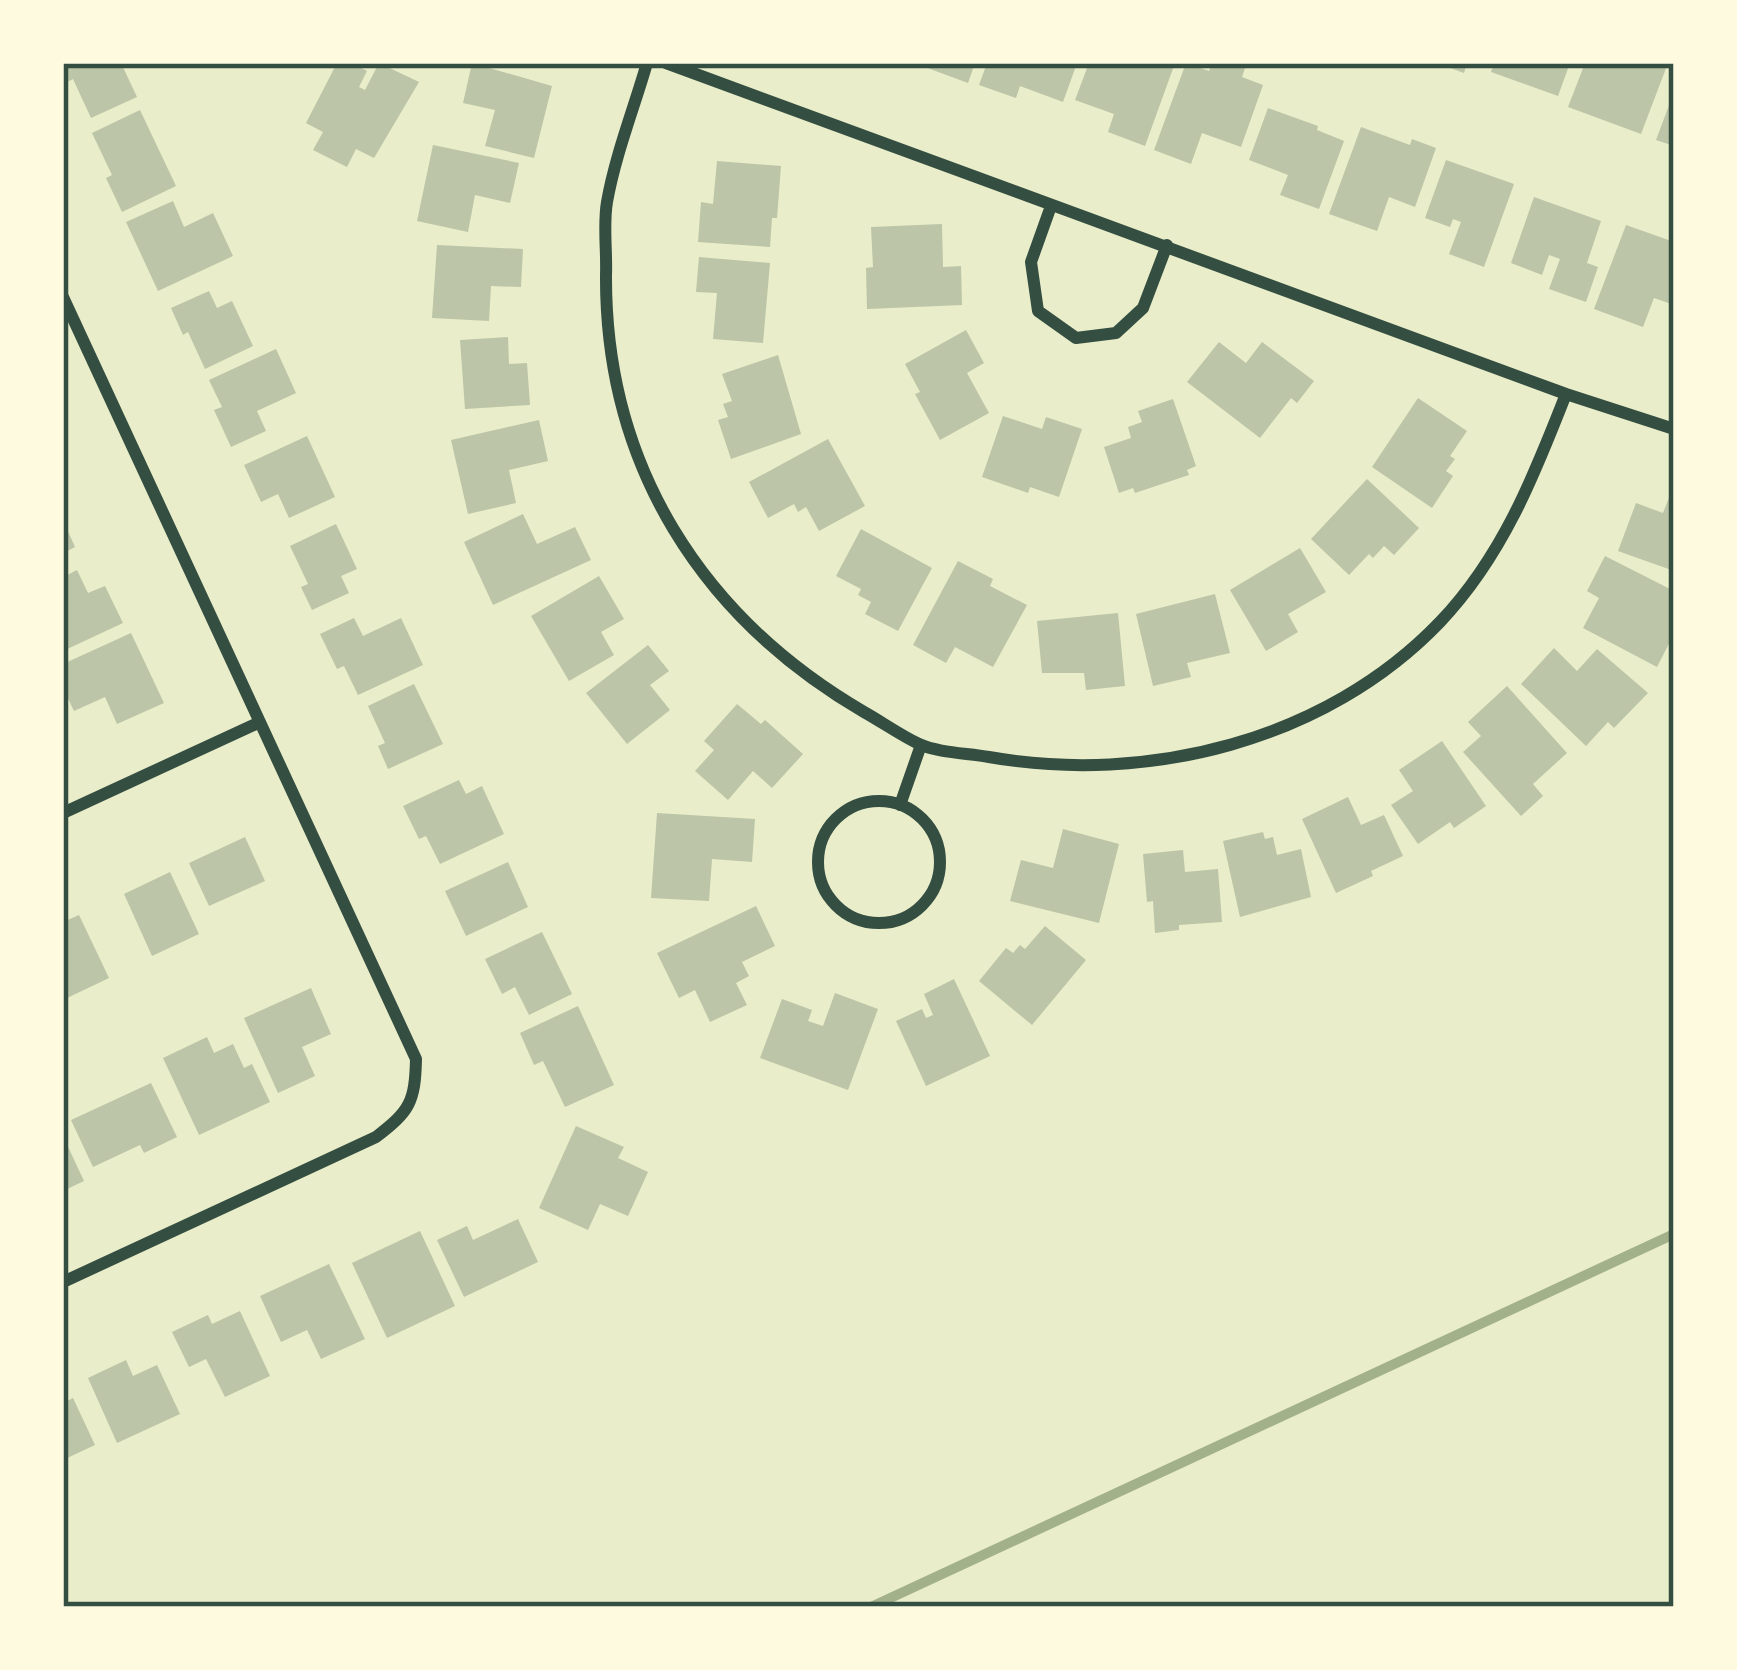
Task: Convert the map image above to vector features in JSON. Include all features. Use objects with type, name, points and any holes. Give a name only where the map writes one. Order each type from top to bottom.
[{"type":"street","points":[[647,63],[607,204],[606,316],[623,415],[663,516],[734,614],[817,685],[921,745],[1018,763],[1086,767],[1157,763],[1221,748],[1299,719],[1364,685],[1439,623],[1490,559],[1528,492],[1566,394]]},
{"type":"street","points":[[666,63],[1566,394],[1674,429]]},
{"type":"street","points":[[1051,206],[1031,262],[1038,311],[1076,338],[1116,333],[1143,308],[1167,245]]},
{"type":"street","points":[[63,297],[416,1059],[416,1094],[403,1116],[376,1137],[63,1282]]},
{"type":"street","points":[[63,814],[260,722]]},
{"type":"street","points":[[900,805],[921,745]]},
{"type":"street","points":[[881,801],[900,805],[932,831],[940,872],[919,908],[901,920],[859,920],[828,896],[820,879],[821,841],[845,811],[881,801]]},
{"type":"building","points":[[63,63],[121,63],[137,97],[91,118],[73,79],[65,83]]},
{"type":"building","points":[[337,63],[352,63],[367,71],[359,87],[365,90],[379,63],[419,82],[374,158],[356,149],[347,167],[313,150],[323,132],[306,123]]},
{"type":"building","points":[[472,63],[552,86],[534,158],[485,146],[495,110],[463,103]]},
{"type":"building","points":[[914,63],[975,63],[968,83]]},
{"type":"building","points":[[987,63],[1077,63],[1063,102],[1020,86],[1016,98],[979,85]]},
{"type":"building","points":[[1089,63],[1175,63],[1145,146],[1108,132],[1114,114],[1075,100]]},
{"type":"building","points":[[1186,63],[1209,71],[1212,63],[1239,63],[1245,68],[1242,77],[1263,85],[1241,147],[1202,133],[1191,164],[1154,150]]},
{"type":"building","points":[[1437,63],[1467,63],[1464,73]]},
{"type":"building","points":[[1494,63],[1570,63],[1558,96],[1491,72]]},
{"type":"building","points":[[1585,63],[1668,63],[1641,134],[1568,107]]},
{"type":"building","points":[[1674,92],[1674,146],[1656,140]]},
{"type":"building","points":[[1268,108],[1344,141],[1319,209],[1280,195],[1288,175],[1249,160]]},
{"type":"building","points":[[140,110],[176,186],[122,212],[106,178],[112,175],[92,133]]},
{"type":"building","points":[[1361,127],[1410,145],[1412,139],[1436,148],[1415,207],[1389,197],[1377,231],[1329,214]]},
{"type":"building","points":[[433,145],[519,163],[510,203],[475,195],[468,232],[417,221]]},
{"type":"building","points":[[1446,160],[1514,184],[1484,267],[1449,254],[1461,222],[1453,219],[1450,227],[1425,218]]},
{"type":"building","points":[[717,161],[781,166],[770,247],[698,242],[701,202],[713,204]]},
{"type":"building","points":[[1534,197],[1601,221],[1587,263],[1598,267],[1586,302],[1549,289],[1560,259],[1549,255],[1542,275],[1511,263]]},
{"type":"building","points":[[173,201],[184,227],[213,213],[233,256],[158,291],[126,222]]},
{"type":"building","points":[[942,224],[943,267],[961,266],[962,305],[867,309],[866,268],[873,267],[871,227]]},
{"type":"building","points":[[1626,225],[1674,242],[1674,305],[1654,298],[1643,327],[1594,309]]},
{"type":"building","points":[[437,245],[523,249],[521,287],[491,286],[489,321],[432,318]]},
{"type":"building","points":[[699,257],[770,263],[763,343],[713,339],[717,293],[696,292]]},
{"type":"building","points":[[209,291],[217,308],[232,301],[253,346],[205,369],[171,308]]},
{"type":"building","points":[[966,330],[984,363],[967,373],[989,413],[940,440],[905,364]]},
{"type":"building","points":[[508,337],[509,364],[527,363],[530,405],[465,409],[460,340]]},
{"type":"building","points":[[1219,342],[1246,363],[1262,342],[1314,381],[1297,403],[1291,398],[1260,438],[1187,382]]},
{"type":"building","points":[[276,349],[296,393],[257,411],[266,431],[231,447],[214,410],[222,407],[209,380]]},
{"type":"building","points":[[778,355],[801,434],[731,459],[718,420],[728,417],[723,404],[732,401],[722,374]]},
{"type":"building","points":[[1418,398],[1467,431],[1450,456],[1455,459],[1446,471],[1453,476],[1432,508],[1372,467]]},
{"type":"building","points":[[1173,399],[1196,466],[1187,470],[1189,475],[1135,493],[1133,488],[1119,493],[1104,447],[1131,438],[1128,427],[1142,422],[1138,411]]},
{"type":"building","points":[[1003,416],[1042,429],[1046,417],[1082,429],[1059,497],[1030,487],[1028,493],[982,477]]},
{"type":"building","points":[[539,420],[548,461],[509,470],[516,503],[468,514],[451,440]]},
{"type":"building","points":[[307,436],[335,497],[289,518],[278,494],[261,502],[244,465]]},
{"type":"building","points":[[828,439],[865,506],[819,531],[806,507],[798,512],[794,504],[768,518],[749,482]]},
{"type":"building","points":[[1367,479],[1419,528],[1394,555],[1384,546],[1349,575],[1311,539]]},
{"type":"building","points":[[1674,485],[1674,571],[1618,551],[1636,503],[1663,513]]},
{"type":"building","points":[[523,514],[537,544],[575,527],[591,560],[493,605],[464,542]]},
{"type":"building","points":[[63,520],[75,547],[63,553]]},
{"type":"building","points":[[336,524],[357,569],[341,576],[349,593],[312,610],[301,587],[308,584],[290,546]]},
{"type":"building","points":[[861,529],[932,568],[898,631],[865,614],[871,602],[858,595],[861,589],[836,576]]},
{"type":"building","points":[[1300,548],[1326,592],[1288,614],[1298,632],[1266,651],[1230,590]]},
{"type":"building","points":[[1605,556],[1674,591],[1674,634],[1657,667],[1583,628],[1599,598],[1587,591]]},
{"type":"building","points":[[958,561],[993,579],[990,586],[1027,605],[993,667],[955,647],[946,663],[913,645]]},
{"type":"building","points":[[77,570],[88,593],[105,586],[123,623],[63,651],[63,577]]},
{"type":"building","points":[[599,576],[624,619],[601,632],[614,655],[569,681],[531,616]]},
{"type":"building","points":[[1215,594],[1230,653],[1187,663],[1191,677],[1153,686],[1136,614]]},
{"type":"building","points":[[1118,613],[1125,686],[1086,690],[1084,673],[1042,673],[1037,621]]},
{"type":"building","points":[[354,618],[363,636],[401,618],[423,665],[358,695],[344,666],[337,669],[320,634]]},
{"type":"building","points":[[131,633],[164,703],[117,724],[105,697],[74,711],[63,688],[63,664]]},
{"type":"building","points":[[648,645],[669,671],[650,685],[670,710],[627,744],[586,693]]},
{"type":"building","points":[[1554,648],[1577,671],[1597,649],[1648,693],[1614,728],[1608,722],[1586,746],[1521,684]]},
{"type":"building","points":[[414,684],[443,744],[388,769],[378,746],[385,743],[368,706]]},
{"type":"building","points":[[1507,686],[1567,753],[1533,784],[1543,796],[1521,816],[1463,752],[1481,736],[1468,722]]},
{"type":"building","points":[[737,704],[761,724],[765,720],[803,754],[772,788],[753,771],[728,800],[695,771],[714,750],[704,741]]},
{"type":"building","points":[[1442,741],[1486,806],[1418,844],[1391,805],[1413,791],[1399,770]]},
{"type":"building","points":[[459,780],[466,794],[482,786],[504,834],[440,864],[426,836],[419,839],[403,806]]},
{"type":"building","points":[[1348,797],[1361,825],[1384,815],[1403,856],[1336,893],[1302,819]]},
{"type":"building","points":[[657,813],[755,819],[752,862],[712,859],[709,901],[651,898]]},
{"type":"building","points":[[1063,829],[1119,844],[1099,923],[1010,901],[1021,860],[1053,868]]},
{"type":"building","points":[[1263,832],[1265,839],[1273,837],[1277,855],[1301,849],[1311,897],[1240,917],[1223,841]]},
{"type":"building","points":[[245,837],[265,881],[209,906],[189,863]]},
{"type":"building","points":[[1183,850],[1185,872],[1218,869],[1222,922],[1179,925],[1179,930],[1155,933],[1143,854]]},
{"type":"building","points":[[508,862],[528,907],[466,936],[445,891]]},
{"type":"building","points":[[170,872],[199,934],[152,956],[124,894]]},
{"type":"building","points":[[756,906],[775,946],[742,962],[749,976],[736,983],[747,1005],[710,1022],[695,990],[679,998],[657,953]]},
{"type":"building","points":[[79,915],[109,978],[65,999],[63,922]]},
{"type":"building","points":[[1045,926],[1086,960],[1032,1025],[979,981],[1006,948],[1013,953],[1020,945],[1025,949]]},
{"type":"building","points":[[542,932],[572,994],[529,1015],[515,987],[502,994],[485,959]]},
{"type":"building","points":[[954,979],[990,1056],[926,1086],[896,1021],[922,1009],[926,1018],[933,1015],[924,994]]},
{"type":"building","points":[[311,988],[331,1034],[302,1047],[315,1076],[278,1093],[244,1018]]},
{"type":"building","points":[[835,993],[878,1009],[848,1090],[760,1058],[782,999],[812,1010],[808,1021],[823,1026]]},
{"type":"building","points":[[578,1006],[614,1085],[565,1107],[543,1061],[534,1065],[520,1033]]},
{"type":"building","points":[[207,1037],[214,1053],[233,1044],[244,1068],[252,1064],[270,1102],[199,1135],[163,1058]]},
{"type":"building","points":[[151,1083],[177,1137],[144,1153],[140,1145],[93,1167],[71,1120]]},
{"type":"building","points":[[576,1126],[624,1147],[618,1158],[648,1172],[628,1216],[600,1204],[588,1230],[539,1208]]},
{"type":"building","points":[[63,1136],[84,1181],[63,1191]]},
{"type":"building","points":[[518,1219],[538,1262],[464,1297],[437,1240],[467,1226],[473,1240]]},
{"type":"building","points":[[420,1231],[455,1306],[387,1338],[352,1263]]},
{"type":"building","points":[[329,1264],[365,1339],[321,1359],[307,1330],[281,1342],[260,1296]]},
{"type":"building","points":[[240,1311],[270,1376],[225,1397],[206,1359],[189,1367],[172,1332],[208,1315],[212,1324]]},
{"type":"building","points":[[126,1360],[133,1376],[157,1365],[180,1414],[117,1443],[88,1378]]},
{"type":"building","points":[[73,1398],[95,1445],[63,1460],[63,1403]]},
{"type":"waterway","points":[[871,1607],[1674,1234]]}]
